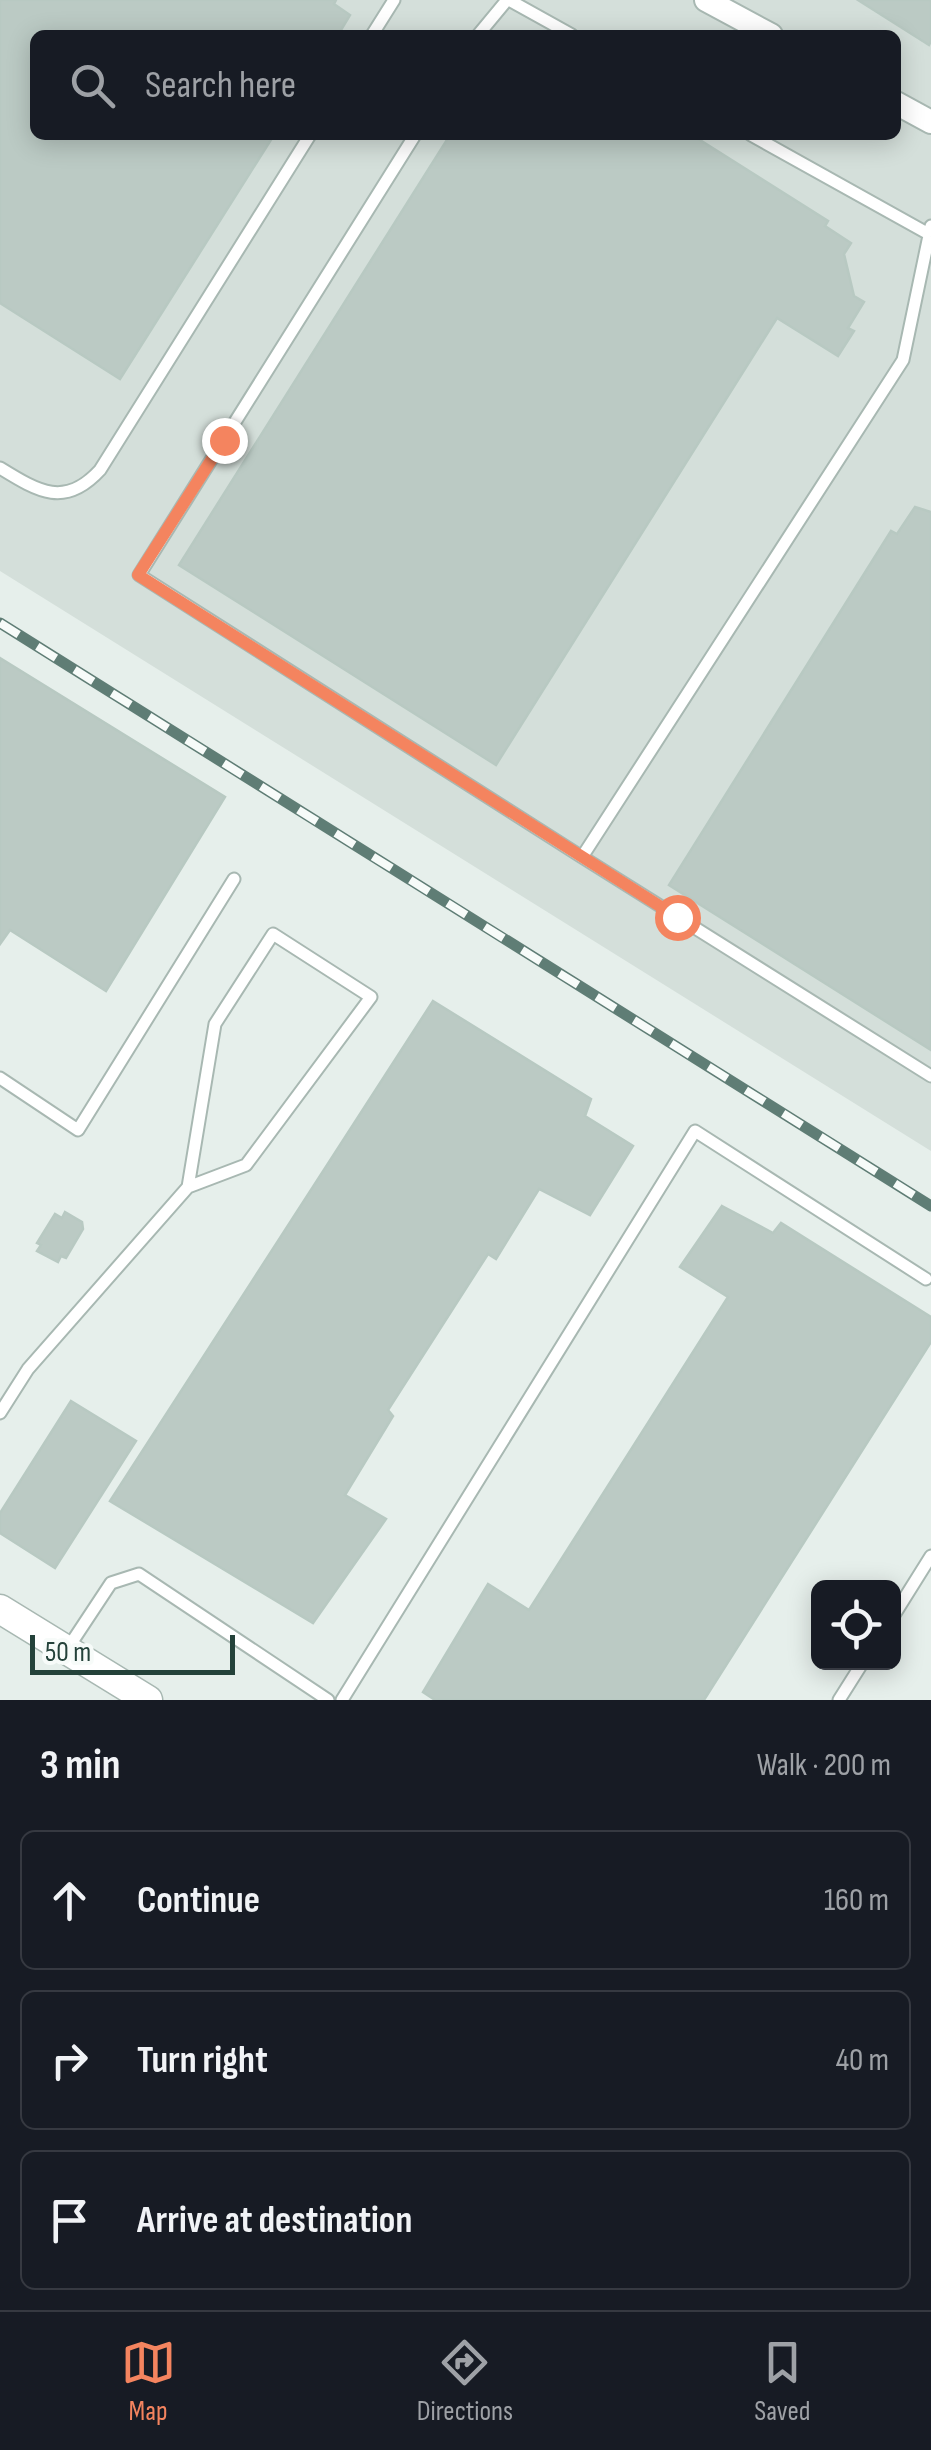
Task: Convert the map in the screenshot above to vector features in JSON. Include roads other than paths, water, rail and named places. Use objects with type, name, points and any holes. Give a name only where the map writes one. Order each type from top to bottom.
[{"type":"street","points":[[706,0],[762,30]]},
{"type":"street","points":[[901,106],[931,122]]},
{"type":"street","points":[[0,1609],[148,1700]]},
{"type":"lane","points":[[375,30],[394,0]]},
{"type":"lane","points":[[481,30],[492,12],[508,0],[563,30]]},
{"type":"lane","points":[[0,468],[33,489],[61,494],[82,490],[100,470],[307,140]]},
{"type":"lane","points":[[412,140],[138,575],[931,1076]]},
{"type":"lane","points":[[582,857],[904,360],[929,230],[761,140]]},
{"type":"lane","points":[[0,1078],[78,1130],[234,879]]},
{"type":"lane","points":[[0,1412],[28,1369],[188,1187],[246,1165],[371,997],[273,934],[216,1024],[188,1187]]},
{"type":"lane","points":[[342,1700],[695,1131],[926,1279]]},
{"type":"lane","points":[[901,1604],[931,1556]]},
{"type":"lane","points":[[67,1650],[110,1583],[139,1574],[328,1700]]},
{"type":"lane","points":[[840,1700],[858,1670]]},
{"type":"railway","points":[[0,623],[931,1206]]}]
